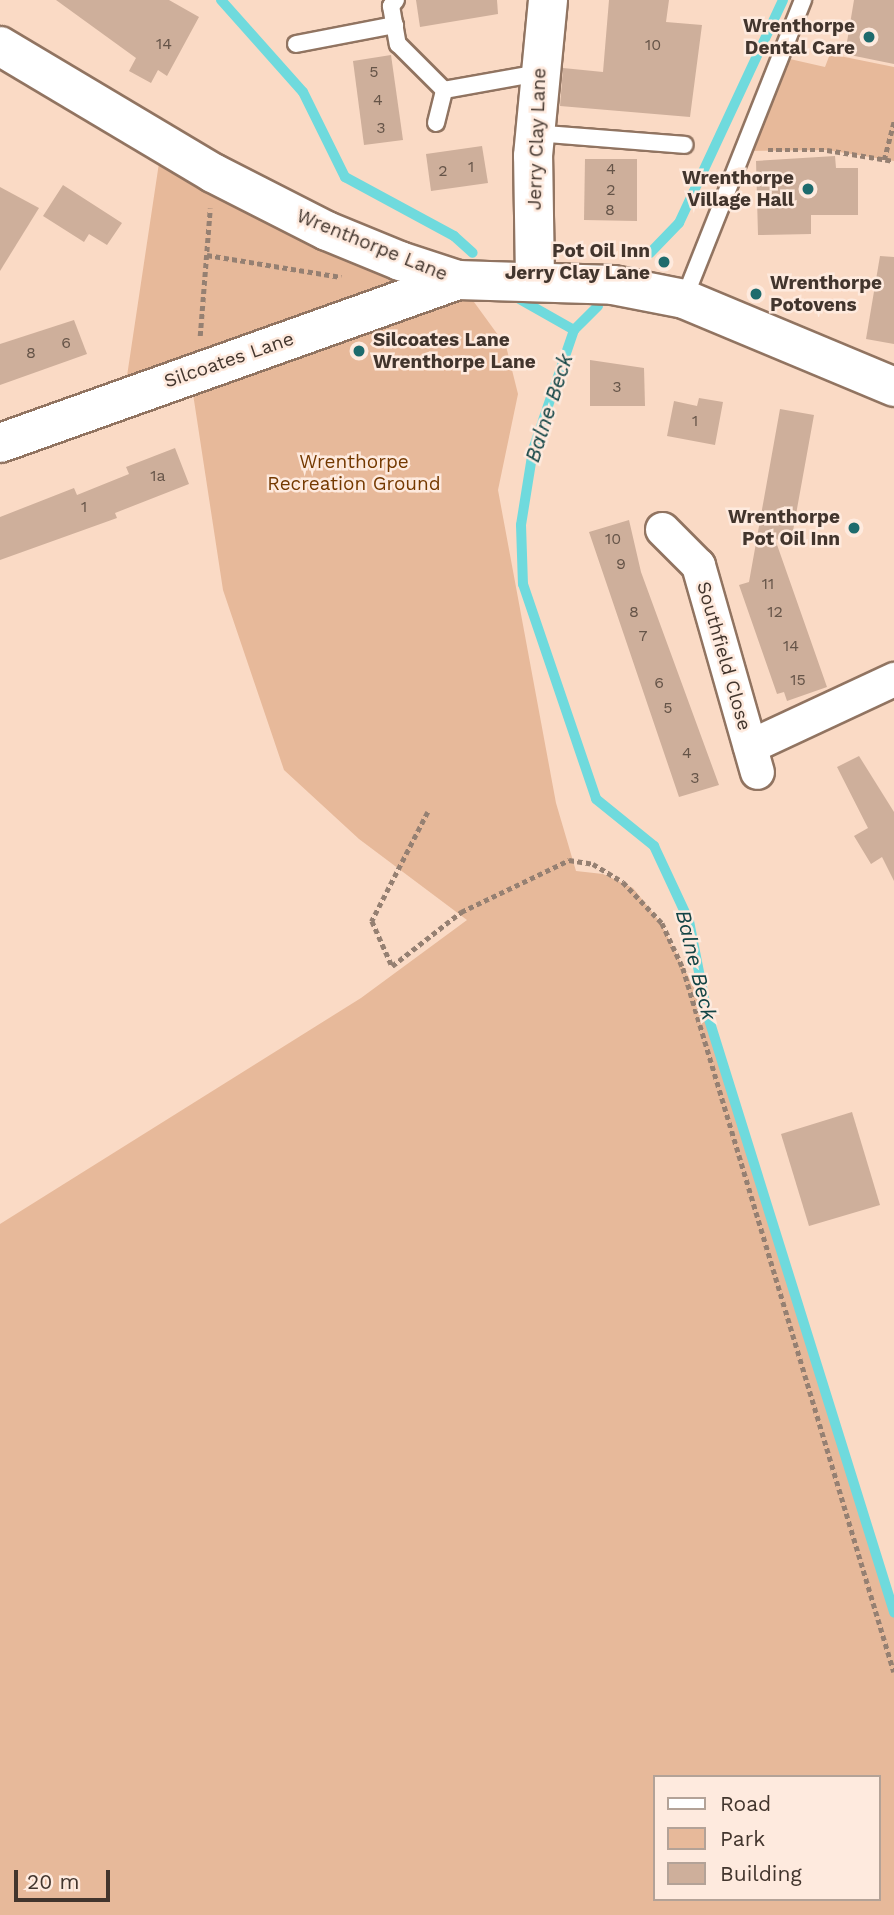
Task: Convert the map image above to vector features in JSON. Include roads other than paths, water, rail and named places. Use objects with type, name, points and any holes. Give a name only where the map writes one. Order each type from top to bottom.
[{"type":"street","name":"Jerry Clay Lane","points":[[534,279],[534,133],[548,0]]},
{"type":"street","name":"Wrenthorpe Lane","points":[[0,46],[213,173],[327,231],[458,280],[534,279],[613,285],[684,299],[894,387]]},
{"type":"street","name":"Silcoates Lane","points":[[0,443],[197,369],[458,280]]},
{"type":"street","name":"Southfield Close","points":[[662,529],[712,563],[753,759],[894,679]]},
{"type":"lane","points":[[396,0],[391,6],[398,44],[444,90]]},
{"type":"lane","points":[[684,299],[803,0]]},
{"type":"lane","points":[[296,44],[394,25]]},
{"type":"lane","points":[[444,90],[539,72]]},
{"type":"lane","points":[[436,123],[444,90]]},
{"type":"lane","points":[[534,133],[685,145]]},
{"type":"waterway","name":"Balne Beck","points":[[221,0],[303,92],[345,177],[454,236],[473,253]]},
{"type":"waterway","points":[[650,253],[679,223],[783,0]]},
{"type":"waterway","name":"Balne Beck","points":[[514,296],[574,330]]},
{"type":"waterway","name":"Balne Beck","points":[[598,306],[574,330],[533,450],[521,525],[523,584],[596,799],[654,846],[689,921],[707,1013],[894,1612]]},
{"type":"place","name":"Wrenthorpe Dental Care","points":[[869,37]]},
{"type":"place","name":"Wrenthorpe Village Hall","points":[[808,189]]},
{"type":"place","name":"Pot Oil Inn Jerry Clay Lane","points":[[664,262]]},
{"type":"place","name":"Wrenthorpe Potovens","points":[[756,294]]},
{"type":"place","name":"Silcoates Lane Wrenthorpe Lane","points":[[359,351]]},
{"type":"place","name":"Wrenthorpe Pot Oil Inn","points":[[854,528]]},
{"type":"park label","name":"Wrenthorpe Recreation Ground","points":[[354,473]]}]
